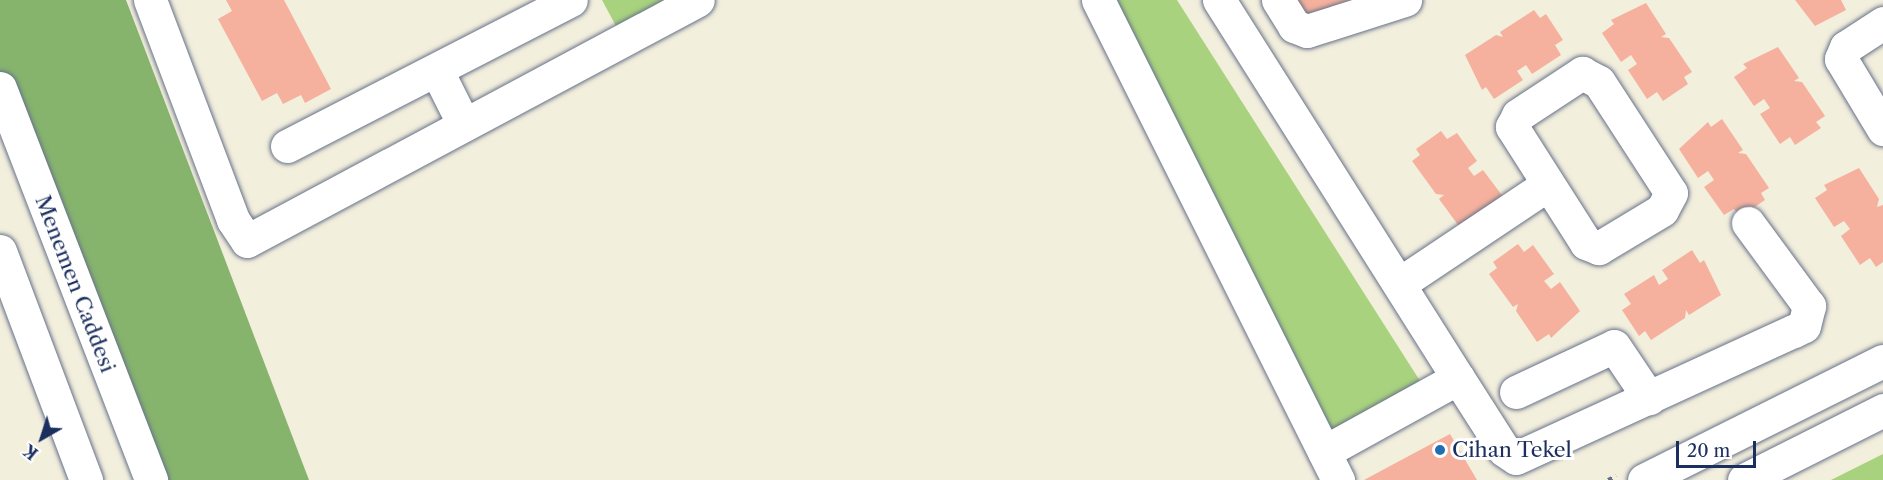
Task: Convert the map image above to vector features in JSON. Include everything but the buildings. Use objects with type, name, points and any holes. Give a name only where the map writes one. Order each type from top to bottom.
[{"type":"street","points":[[150,0],[233,220],[247,241],[698,0]]},
{"type":"street","points":[[286,146],[437,71],[571,0]]},
{"type":"street","points":[[1098,0],[1331,466],[1458,378]]},
{"type":"street","points":[[1220,0],[1504,450],[1516,458],[1794,331],[1808,318],[1809,306],[1748,223]]},
{"type":"street","points":[[1278,0],[1294,26],[1307,31],[1405,0]]},
{"type":"street","points":[[1883,23],[1846,47],[1841,59],[1883,129]]},
{"type":"street","points":[[437,71],[464,125]]},
{"type":"street","points":[[1582,73],[1599,82],[1671,193],[1662,210],[1599,248],[1586,243],[1547,185],[1512,127],[1518,115],[1582,73]]},
{"type":"street","name":"Menemen Caddesi","points":[[0,88],[152,480]]},
{"type":"street","points":[[1399,284],[1547,185]]},
{"type":"street","points":[[0,251],[86,480]]},
{"type":"street","points":[[1516,392],[1614,346],[1649,398]]},
{"type":"street","points":[[1644,480],[1883,361]]},
{"type":"street","points":[[1744,480],[1883,410]]},
{"type":"green space","points":[[0,0],[126,0],[309,480],[159,480],[0,73]]},
{"type":"green space","points":[[602,0],[671,0],[617,28]]},
{"type":"green space","points":[[1109,0],[1177,0],[1422,384],[1328,437]]},
{"type":"green space","points":[[1883,454],[1883,480],[1831,480]]},
{"type":"place","name":"Cihan Tekel","points":[[1440,450]]}]
